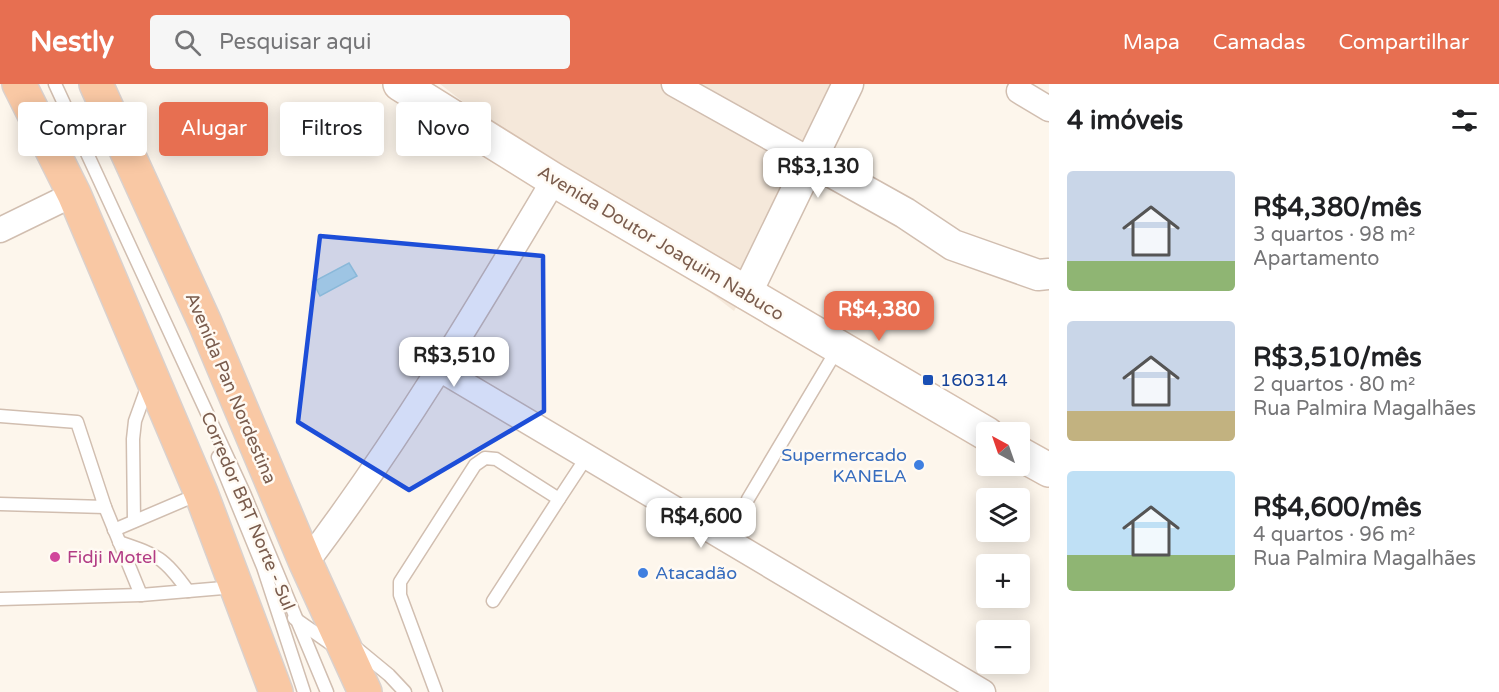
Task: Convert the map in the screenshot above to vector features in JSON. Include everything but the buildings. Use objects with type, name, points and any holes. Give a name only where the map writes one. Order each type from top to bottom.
[{"type":"highway","points":[[19,84],[74,194],[201,493],[238,586],[276,692]]},
{"type":"highway","name":"Avenida Pan Nordestina","points":[[96,84],[205,323],[306,563],[365,692]]},
{"type":"main road","name":"Avenida Doutor Joaquim Nabuco","points":[[400,84],[554,180],[976,428]]},
{"type":"main road","points":[[1030,460],[1049,470]]},
{"type":"street","points":[[674,84],[905,213],[953,245],[1038,275],[1049,274]]},
{"type":"street","points":[[746,294],[848,84]]},
{"type":"street","points":[[1019,91],[1049,109]]},
{"type":"street","points":[[306,563],[351,504],[441,370],[554,180]]},
{"type":"street","points":[[0,230],[74,194]]},
{"type":"street","points":[[441,370],[983,692]]},
{"type":"street","points":[[257,692],[264,659]]},
{"type":"lane","points":[[55,84],[167,330],[263,567],[304,692]]},
{"type":"lane","name":"Corredor BRT Norte - Sul","points":[[167,330],[244,493],[294,618],[327,692]]},
{"type":"lane","points":[[748,499],[839,348]]},
{"type":"lane","points":[[134,521],[133,440],[135,421],[151,378]]},
{"type":"lane","points":[[0,416],[77,422],[105,507],[141,596]]},
{"type":"lane","points":[[436,692],[400,595],[400,582],[475,465],[485,458],[496,459],[559,499]]},
{"type":"lane","points":[[493,601],[586,458]]},
{"type":"lane","points":[[116,536],[134,521],[201,493]]},
{"type":"lane","points":[[0,504],[105,507]]},
{"type":"lane","points":[[116,536],[157,555],[170,565],[188,591]]},
{"type":"lane","points":[[0,599],[141,596],[238,586]]},
{"type":"lane","points":[[294,618],[345,646],[389,675],[405,692]]},
{"type":"highlighted area","points":[[320,236],[543,256],[544,411],[409,490],[298,422]]},
{"type":"shaded area","points":[[440,84],[843,84],[797,198],[734,311],[491,123],[491,102],[463,102]]},
{"type":"water","points":[[349,263],[357,276],[320,296],[313,282]]},
{"type":"place","name":"160314","points":[[928,380]]},
{"type":"place","name":"Supermercado KANELA","points":[[919,465]]},
{"type":"place","name":"Fidji Motel","points":[[55,557]]},
{"type":"place","name":"Atacadão","points":[[643,573]]}]
